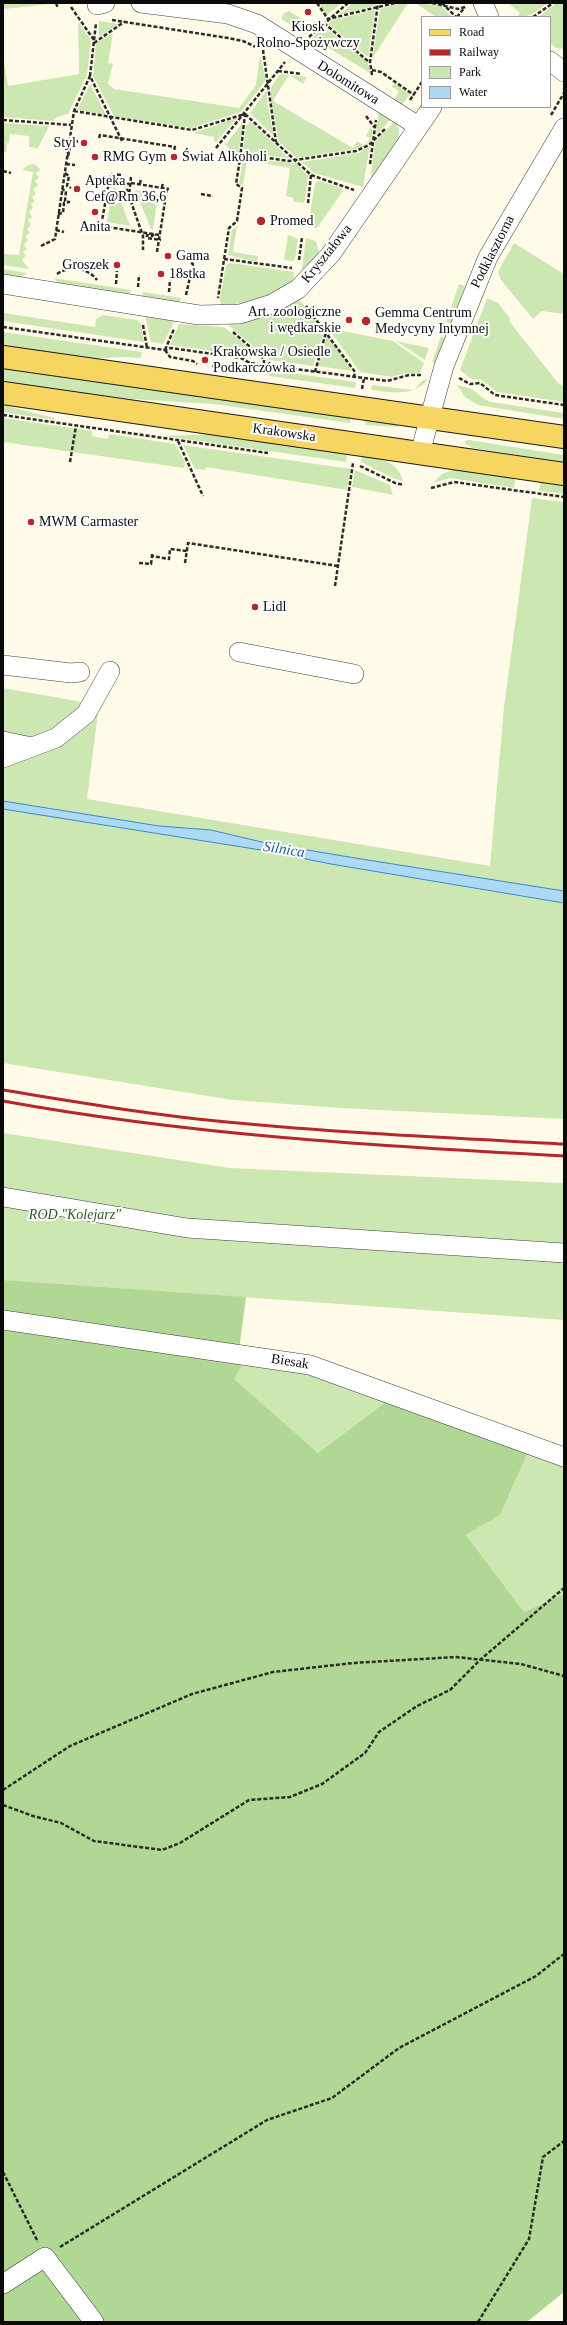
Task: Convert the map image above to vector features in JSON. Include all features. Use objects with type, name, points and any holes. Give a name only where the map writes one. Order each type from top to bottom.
[{"type":"main road","points":[[3,357],[564,437]]},
{"type":"main road","name":"Krakowska","points":[[3,393],[564,474]]},
{"type":"street","name":"Dolomitowa","points":[[141,3],[228,14],[257,24],[288,58],[363,92],[371,107],[398,114],[418,126]]},
{"type":"street","points":[[474,5],[488,16]]},
{"type":"street","points":[[551,62],[564,72]]},
{"type":"street","name":"Kryształowa","points":[[3,284],[199,315],[221,316],[261,309],[298,290],[331,254],[431,108]]},
{"type":"street","name":"Podklasztorna","points":[[420,453],[444,366],[488,257],[564,128]]},
{"type":"street","points":[[239,652],[354,674]]},
{"type":"street","points":[[3,665],[71,673],[80,672]]},
{"type":"street","points":[[3,758],[56,738],[86,714],[110,671]]},
{"type":"street","points":[[3,741],[32,747]]},
{"type":"street","points":[[3,1197],[187,1228],[564,1252]]},
{"type":"street","name":"Biesak","points":[[3,1320],[310,1365],[564,1457]]},
{"type":"street","points":[[3,2284],[45,2257],[94,2322]]},
{"type":"path","points":[[56,3],[58,8]]},
{"type":"path","points":[[317,3],[328,19]]},
{"type":"path","points":[[216,148],[245,114],[288,58],[328,19],[348,3]]},
{"type":"path","points":[[363,92],[373,74],[370,62],[378,3]]},
{"type":"path","points":[[328,19],[395,3]]},
{"type":"path","points":[[432,3],[458,9],[474,5]]},
{"type":"path","points":[[442,3],[456,16]]},
{"type":"path","points":[[466,3],[474,5]]},
{"type":"path","points":[[534,16],[553,3]]},
{"type":"path","points":[[458,16],[474,5]]},
{"type":"path","points":[[71,7],[94,42]]},
{"type":"path","points":[[41,246],[55,239],[71,125],[74,111],[90,76],[99,9],[124,22],[235,40],[268,53]]},
{"type":"path","points":[[94,42],[124,22]]},
{"type":"path","points":[[324,23],[370,62]]},
{"type":"path","points":[[257,24],[269,82],[269,102],[276,142]]},
{"type":"path","points":[[278,71],[303,74],[305,72],[298,68]]},
{"type":"path","points":[[372,70],[381,72],[414,95]]},
{"type":"path","points":[[90,76],[122,140]]},
{"type":"path","points":[[240,154],[296,160],[360,150],[373,141],[398,114],[414,95],[421,84]]},
{"type":"path","points":[[371,107],[373,127],[375,128]]},
{"type":"path","points":[[369,168],[375,128],[371,107]]},
{"type":"path","points":[[74,111],[192,130],[245,114]]},
{"type":"path","points":[[245,114],[312,175],[360,191]]},
{"type":"path","points":[[245,114],[236,184],[242,188],[241,195],[237,221],[229,228],[218,298],[224,325],[264,359],[264,365]]},
{"type":"path","points":[[3,120],[71,125]]},
{"type":"path","points":[[99,138],[100,135],[122,140],[175,147],[174,150]]},
{"type":"path","points":[[67,156],[71,144],[78,141]]},
{"type":"path","points":[[218,157],[240,159]]},
{"type":"path","points":[[66,164],[75,165]]},
{"type":"path","points":[[3,171],[11,173]]},
{"type":"path","points":[[65,172],[69,176],[67,186],[71,188]]},
{"type":"path","points":[[121,175],[111,174],[110,178],[122,181],[124,185],[142,232],[143,250]]},
{"type":"path","points":[[308,203],[312,175]]},
{"type":"path","points":[[129,196],[131,177]]},
{"type":"path","points":[[140,184],[141,178]]},
{"type":"path","points":[[157,252],[168,189],[140,184],[131,183],[124,185],[109,182],[101,226],[159,235]]},
{"type":"path","points":[[162,188],[163,182]]},
{"type":"path","points":[[58,214],[63,213],[64,203],[69,202],[64,201],[66,192],[62,189]]},
{"type":"path","points":[[201,194],[213,196]]},
{"type":"path","points":[[56,230],[64,232]]},
{"type":"path","points":[[154,234],[152,236],[147,235],[147,238],[161,240]]},
{"type":"path","points":[[302,238],[298,269],[298,290],[300,299],[326,331],[355,372],[354,377]]},
{"type":"path","points":[[224,259],[298,269]]},
{"type":"path","points":[[186,295],[192,264],[190,262]]},
{"type":"path","points":[[63,270],[78,267],[92,274]]},
{"type":"path","points":[[116,280],[117,271]]},
{"type":"path","points":[[138,284],[139,275]]},
{"type":"path","points":[[168,293],[170,280]]},
{"type":"path","points":[[165,350],[178,322]]},
{"type":"path","points":[[3,327],[165,350],[171,348],[240,358],[250,363],[387,381],[409,375],[424,374]]},
{"type":"path","points":[[315,372],[326,331]]},
{"type":"path","points":[[165,350],[170,357],[211,366],[219,365],[239,368],[250,363]]},
{"type":"path","points":[[453,376],[470,384],[480,383],[495,395],[564,405]]},
{"type":"path","points":[[362,389],[364,378]]},
{"type":"path","points":[[3,415],[269,453]]},
{"type":"path","points":[[70,462],[76,426]]},
{"type":"path","points":[[178,441],[203,496]]},
{"type":"path","points":[[335,586],[353,460]]},
{"type":"path","points":[[346,464],[361,466],[395,483],[404,485]]},
{"type":"path","points":[[431,488],[454,482],[564,497]]},
{"type":"path","points":[[186,563],[188,544],[338,566]]},
{"type":"path","points":[[139,563],[151,564],[152,555],[169,559],[170,549],[187,551]]},
{"type":"path","points":[[3,1805],[33,1816],[62,1822],[94,1841],[162,1850],[180,1843],[249,1800],[290,1797],[322,1784],[365,1752],[379,1732],[417,1706],[450,1690],[480,1660],[564,1588]]},
{"type":"path","points":[[3,1790],[70,1746],[199,1692],[272,1672],[354,1663],[456,1658],[521,1664],[564,1676]]},
{"type":"path","points":[[3,2172],[45,2257],[267,2120],[332,2098],[399,2048],[536,1976],[564,1954]]},
{"type":"path","points":[[478,2322],[529,2239],[543,2157],[564,2141]]},
{"type":"green space","points":[[3,3],[50,3],[52,4],[3,9]]},
{"type":"green space","points":[[319,3],[342,3],[327,15]]},
{"type":"green space","points":[[353,3],[376,3],[375,6],[339,15]]},
{"type":"green space","points":[[401,3],[408,3],[372,59],[380,9]]},
{"type":"green space","points":[[415,3],[441,6],[451,16],[434,16]]},
{"type":"green space","points":[[508,3],[548,3],[530,15],[518,16],[520,13]]},
{"type":"green space","points":[[557,3],[564,3],[564,49],[556,48],[551,44],[551,16],[539,16]]},
{"type":"green space","points":[[375,10],[368,57],[328,24],[332,20]]},
{"type":"green space","points":[[289,11],[314,27],[306,34],[281,19],[284,13]]},
{"type":"green space","points":[[99,21],[119,24],[99,37]]},
{"type":"green space","points":[[78,22],[91,40],[87,75],[68,114],[57,117],[53,121],[3,117],[3,56],[8,86],[79,74]]},
{"type":"green space","points":[[324,27],[368,62],[370,73],[312,38]]},
{"type":"green space","points":[[113,33],[108,63],[113,64],[108,84],[114,89],[239,108],[256,85],[260,55],[266,80],[241,112],[191,128],[114,116],[93,76],[96,43]]},
{"type":"green space","points":[[280,74],[289,75],[273,101],[353,148],[357,141],[364,145],[356,149],[297,158],[279,142],[271,105],[271,87]]},
{"type":"green space","points":[[289,75],[307,77],[303,84]]},
{"type":"green space","points":[[394,83],[410,94],[401,106],[392,103],[399,91],[392,87]]},
{"type":"green space","points":[[90,84],[106,115],[77,110]]},
{"type":"green space","points":[[267,90],[267,102],[274,136],[250,113]]},
{"type":"green space","points":[[379,109],[392,118],[376,135]]},
{"type":"green space","points":[[237,118],[216,142],[214,141],[214,137],[193,133]]},
{"type":"green space","points":[[250,121],[289,158],[246,153],[243,148],[246,126]]},
{"type":"green space","points":[[395,121],[399,130],[399,138],[370,183],[375,141]]},
{"type":"green space","points":[[243,122],[238,156],[234,156],[232,150],[225,145]]},
{"type":"green space","points":[[3,123],[49,126],[38,148],[29,147],[29,136],[10,134],[6,152],[3,153]]},
{"type":"green space","points":[[371,127],[373,135],[370,141],[366,144],[370,138],[366,136]]},
{"type":"green space","points":[[370,145],[363,187],[314,173],[302,162],[359,153]]},
{"type":"green space","points":[[243,159],[296,163],[308,176],[305,200],[303,203],[293,201],[293,198],[286,196],[290,168],[247,160],[243,185],[239,184]]},
{"type":"green space","points":[[34,164],[41,170],[36,173],[39,178],[35,181],[38,186],[33,189],[36,194],[32,197],[35,201],[31,204],[33,208],[29,212],[32,217],[28,220],[31,225],[27,229],[30,233],[25,236],[28,240],[24,245],[27,249],[23,252],[26,256],[22,260],[29,269],[3,265],[3,254],[19,255],[33,172],[22,170],[28,165]]},
{"type":"green space","points":[[319,181],[342,188],[343,191],[317,228],[308,226],[315,183]]},
{"type":"green space","points":[[113,188],[116,188],[130,226],[107,222]]},
{"type":"green space","points":[[135,190],[158,194],[153,230],[151,229]]},
{"type":"green space","points":[[237,226],[233,252],[258,256],[257,262],[228,255],[232,230]]},
{"type":"green space","points":[[288,235],[298,239],[295,259],[293,261],[284,260]]},
{"type":"green space","points":[[306,238],[316,241],[320,255],[301,276]]},
{"type":"green space","points":[[514,243],[564,274],[564,314],[542,311],[533,319],[501,280],[498,272]]},
{"type":"green space","points":[[230,263],[294,272],[293,281],[276,292],[259,299],[221,305],[220,298],[226,265]]},
{"type":"green space","points":[[3,269],[27,273],[21,278],[3,275]]},
{"type":"green space","points":[[54,278],[131,290],[130,296],[59,284]]},
{"type":"green space","points":[[459,284],[465,286],[451,324],[446,322]]},
{"type":"green space","points":[[143,292],[182,298],[178,303],[142,297]]},
{"type":"green space","points":[[298,298],[324,331],[313,366],[269,360],[227,324],[237,324],[255,320]]},
{"type":"green space","points":[[487,298],[498,303],[510,318],[509,321],[558,383],[564,386],[564,402],[497,392],[482,380],[471,379],[460,370]]},
{"type":"green space","points":[[3,313],[95,327],[96,319],[103,315],[137,320],[141,324],[144,342],[3,321]]},
{"type":"green space","points":[[145,315],[175,320],[163,344],[151,342]]},
{"type":"green space","points":[[179,324],[224,327],[261,358],[170,345]]},
{"type":"green space","points":[[328,328],[393,341],[424,363],[420,373],[405,373],[392,377],[360,372]]},
{"type":"green space","points":[[3,332],[142,352],[141,358],[96,358],[3,346]]},
{"type":"green space","points":[[327,335],[352,371],[318,366]]},
{"type":"green space","points":[[441,336],[445,338],[436,363],[432,362]]},
{"type":"green space","points":[[396,341],[429,348],[425,360]]},
{"type":"green space","points":[[3,369],[351,418],[350,423],[213,404],[117,398],[3,382]]},
{"type":"green space","points":[[269,370],[356,382],[355,388],[269,376]]},
{"type":"green space","points":[[428,379],[422,385],[415,389],[423,380]]},
{"type":"green space","points":[[372,385],[413,390],[394,392],[371,390]]},
{"type":"green space","points":[[457,385],[472,389],[484,399],[491,402],[564,413],[564,419],[478,405],[465,397]]},
{"type":"green space","points":[[3,405],[54,418],[54,420],[3,412]]},
{"type":"green space","points":[[3,418],[92,431],[92,436],[108,439],[109,434],[175,444],[185,462],[184,468],[3,442]]},
{"type":"green space","points":[[366,420],[397,424],[398,427],[365,425]]},
{"type":"green space","points":[[216,434],[347,454],[346,462],[163,436]]},
{"type":"green space","points":[[469,440],[564,455],[564,462],[473,448],[465,444],[465,441]]},
{"type":"green space","points":[[183,445],[351,469],[347,490],[206,467],[205,470],[195,469]]},
{"type":"green space","points":[[362,456],[382,460],[393,465],[401,474],[403,481],[393,478],[361,462]]},
{"type":"green space","points":[[455,469],[512,476],[515,481],[514,488],[450,478],[433,483],[442,474]]},
{"type":"green space","points":[[355,470],[390,485],[393,495],[352,487]]},
{"type":"green space","points":[[543,481],[564,484],[564,494],[539,491],[540,484]]},
{"type":"green space","points":[[532,498],[564,502],[564,1119],[340,1108],[233,1100],[3,1063],[3,688],[99,705],[87,799],[490,866],[504,707]]},
{"type":"green space","name":"ROD \"Kolejarz\"","points":[[3,1133],[230,1168],[564,1183],[564,1320],[3,1280]]},
{"type":"green space","points":[[3,1280],[246,1297],[239,1350],[250,1352],[234,1379],[318,1453],[391,1398],[529,1450],[500,1515],[466,1535],[524,1612],[564,1594],[564,2292],[527,2322],[3,2322]]},
{"type":"green space","points":[[246,1359],[309,1370],[391,1398],[318,1453],[233,1379]]},
{"type":"green space","points":[[529,1450],[564,1463],[564,1594],[524,1612],[466,1535],[500,1515]]},
{"type":"water","name":"Silnica","points":[[3,801],[159,826],[211,830],[266,843],[564,891],[564,903],[331,864],[261,850],[3,809]]},
{"type":"railway","points":[[3,1090],[87,1104],[227,1122],[353,1132],[564,1144]]},
{"type":"railway","points":[[3,1101],[143,1123],[283,1138],[564,1156]]},
{"type":"place","name":"Kiosk Rolno-Spożywczy","points":[[308,12]]},
{"type":"place","name":"Styl","points":[[84,143]]},
{"type":"place","name":"RMG Gym","points":[[95,157]]},
{"type":"place","name":"Świat Alkoholi","points":[[174,157]]},
{"type":"place","name":"Apteka Cef@Rm 36,6","points":[[77,189]]},
{"type":"place","name":"Anita","points":[[95,212]]},
{"type":"place","name":"Promed","points":[[261,221]]},
{"type":"place","name":"Gama","points":[[168,256]]},
{"type":"place","name":"Groszek","points":[[117,265]]},
{"type":"place","name":"18stka","points":[[161,274]]},
{"type":"place","name":"Art. zoologiczne i wędkarskie","points":[[349,320]]},
{"type":"place","name":"Gemma Centrum Medycyny Intymnej","points":[[366,321]]},
{"type":"place","name":"Krakowska / Osiedle Podkarczówka","points":[[205,360]]},
{"type":"place","name":"MWM Carmaster","points":[[31,522]]},
{"type":"place","name":"Lidl","points":[[255,607]]}]
